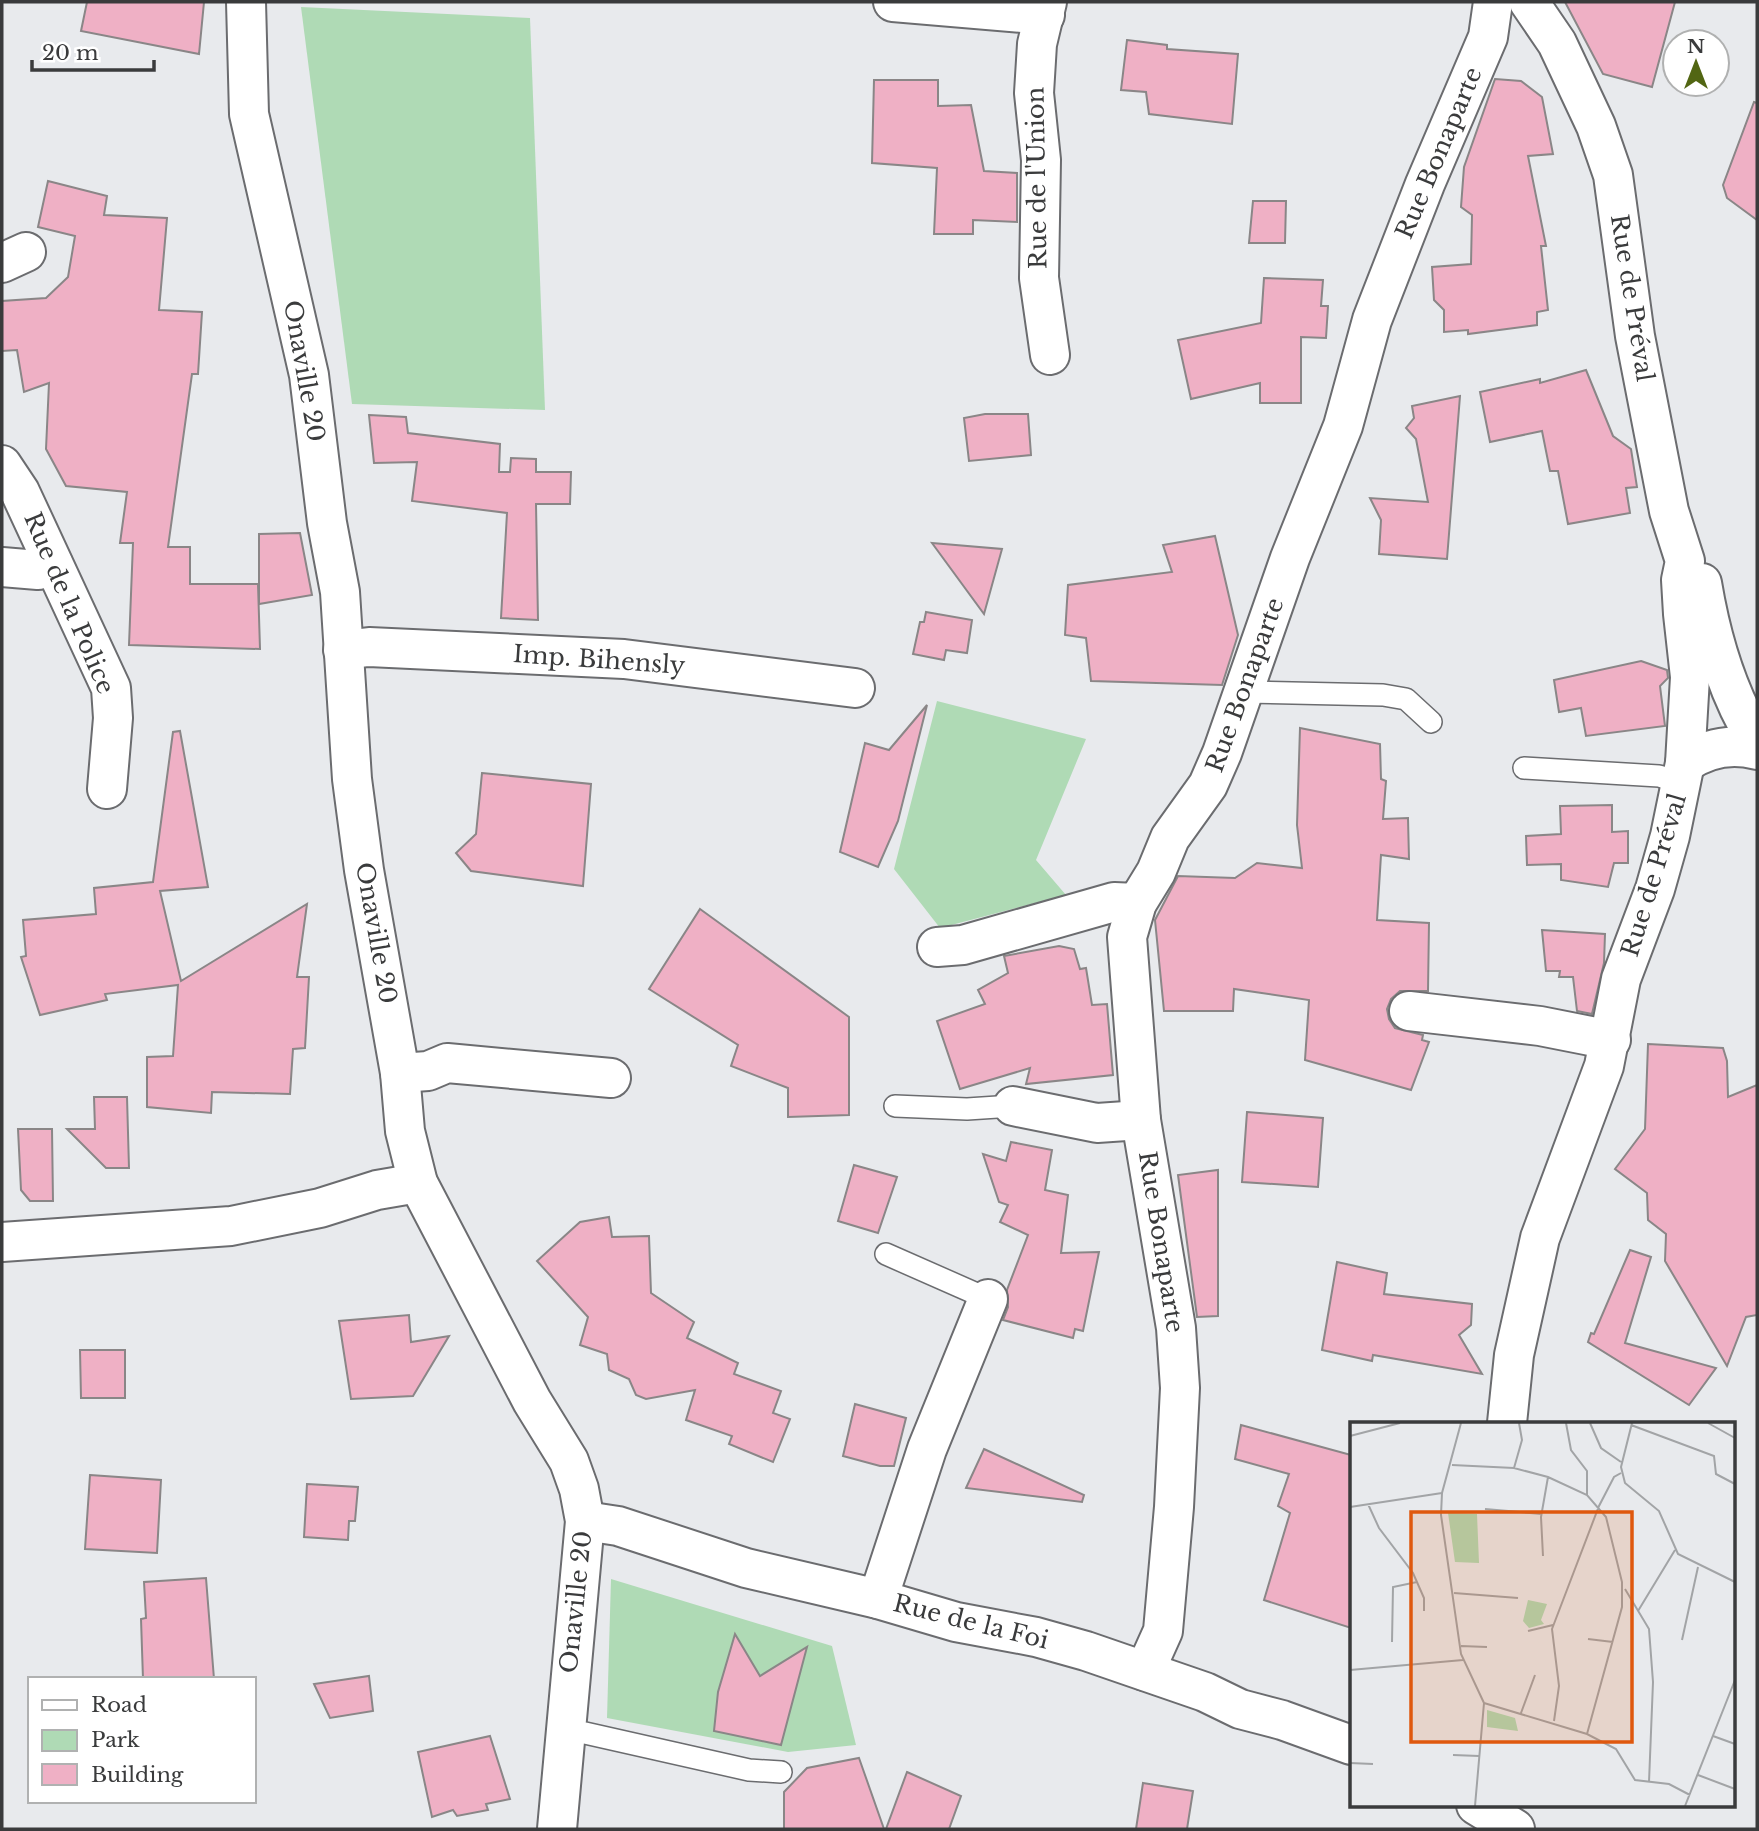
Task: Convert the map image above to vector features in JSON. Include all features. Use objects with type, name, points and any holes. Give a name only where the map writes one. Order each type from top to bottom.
[{"type":"street","name":"Onaville 20","points":[[246,2],[249,114],[309,375],[327,523],[340,592],[352,779],[364,870],[400,1073],[405,1131],[418,1183],[532,1401],[569,1461],[579,1489],[585,1521],[557,1829]]},
{"type":"street","points":[[893,2],[1046,8]]},
{"type":"street","name":"Rue Bonaparte","points":[[1145,1671],[1163,1631],[1174,1507],[1180,1388],[1176,1328],[1142,1121],[1128,977],[1127,937],[1137,903],[1156,872],[1170,838],[1208,785],[1290,558],[1343,426],[1372,320],[1425,184],[1488,37],[1493,2]]},
{"type":"street","name":"Rue de Préval","points":[[1507,1422],[1514,1354],[1540,1238],[1575,1150],[1611,1040],[1621,979],[1655,889],[1684,758],[1690,677],[1681,580],[1685,561],[1669,511],[1636,335],[1613,175],[1596,126],[1557,43],[1529,2]]},
{"type":"street","name":"Rue de l'Union","points":[[1046,8],[1037,44],[1034,93],[1041,160],[1039,278],[1050,355]]},
{"type":"street","name":"Rue de la Police","points":[[2,464],[20,492],[111,688],[113,718],[107,789]]},
{"type":"street","points":[[1685,561],[1700,572],[1708,618],[1752,737]]},
{"type":"street","points":[[2,567],[38,570],[53,564]]},
{"type":"street","name":"Imp. Bihensly","points":[[343,650],[369,647],[624,659],[855,688]]},
{"type":"street","points":[[1684,758],[1699,720],[1721,716],[1752,737]]},
{"type":"street","points":[[937,947],[963,945],[1114,902],[1137,903]]},
{"type":"street","points":[[1409,1011],[1540,1026],[1611,1040]]},
{"type":"street","points":[[400,1073],[428,1071],[447,1063],[611,1078]]},
{"type":"street","points":[[1013,1105],[1097,1123],[1142,1121]]},
{"type":"street","points":[[2,1242],[231,1226],[320,1208],[377,1190],[418,1183]]},
{"type":"street","points":[[878,1600],[927,1449],[988,1299]]},
{"type":"street","name":"Rue de la Foi","points":[[585,1521],[618,1526],[746,1567],[957,1622],[1036,1637],[1145,1671],[1205,1692],[1240,1709],[1350,1745]]},
{"type":"street","points":[[1478,1806],[1515,1829]]},
{"type":"lane","points":[[1243,692],[1383,695],[1406,699],[1430,722]]},
{"type":"lane","points":[[1524,768],[1659,776],[1684,758]]},
{"type":"lane","points":[[895,1105],[967,1109],[1013,1105]]},
{"type":"lane","points":[[886,1254],[988,1299]]},
{"type":"lane","points":[[565,1732],[585,1733],[749,1770],[781,1772]]},
{"type":"green space","points":[[301,7],[530,18],[545,410],[352,404]]},
{"type":"green space","points":[[937,701],[1086,739],[1036,860],[1066,895],[940,928],[894,869]]},
{"type":"green space","points":[[611,1579],[832,1646],[856,1745],[788,1752],[607,1718]]},
{"type":"building","points":[[87,2],[204,2],[199,54],[81,31]]},
{"type":"building","points":[[1565,2],[1675,2],[1668,28],[1661,28],[1661,54],[1652,87],[1603,74]]},
{"type":"building","points":[[1127,40],[1167,45],[1167,49],[1238,54],[1232,124],[1149,114],[1146,92],[1121,90]]},
{"type":"building","points":[[1495,79],[1521,81],[1542,97],[1553,154],[1528,156],[1546,246],[1541,246],[1548,310],[1537,312],[1537,325],[1468,334],[1468,330],[1444,332],[1444,310],[1434,300],[1432,267],[1471,264],[1472,215],[1461,207],[1464,167]]},
{"type":"building","points":[[874,80],[938,80],[938,106],[971,105],[984,171],[1017,173],[1017,222],[973,220],[973,234],[934,234],[937,168],[872,163]]},
{"type":"building","points":[[1754,102],[1757,103],[1757,220],[1727,198],[1723,185]]},
{"type":"building","points":[[48,181],[107,196],[104,215],[167,218],[159,310],[202,312],[198,374],[192,374],[168,547],[190,547],[190,584],[258,584],[260,649],[129,645],[133,543],[120,543],[127,492],[66,486],[46,449],[49,383],[24,392],[17,350],[2,351],[2,301],[46,298],[68,277],[75,236],[38,227]]},
{"type":"building","points":[[1253,201],[1286,201],[1285,243],[1249,243]]},
{"type":"building","points":[[1264,278],[1323,280],[1321,306],[1328,306],[1326,338],[1301,337],[1301,403],[1260,403],[1260,383],[1191,399],[1178,340],[1261,323]]},
{"type":"building","points":[[1586,370],[1613,436],[1631,449],[1637,487],[1626,488],[1630,513],[1568,524],[1558,471],[1550,471],[1542,431],[1490,442],[1480,392],[1540,379],[1540,383]]},
{"type":"building","points":[[1460,396],[1447,559],[1379,554],[1381,520],[1370,498],[1428,502],[1416,439],[1406,428],[1414,418],[1412,406]]},
{"type":"building","points":[[985,414],[1028,414],[1031,455],[969,461],[964,418]]},
{"type":"building","points":[[369,415],[406,417],[408,433],[500,444],[499,472],[510,472],[511,458],[536,459],[536,472],[571,472],[570,504],[536,504],[538,620],[501,618],[507,513],[412,501],[417,462],[374,463]]},
{"type":"building","points":[[300,533],[312,595],[259,604],[259,534]]},
{"type":"building","points":[[1215,536],[1238,635],[1222,685],[1091,681],[1086,638],[1065,635],[1068,585],[1172,572],[1163,545]]},
{"type":"building","points":[[932,543],[1002,549],[984,614]]},
{"type":"building","points":[[926,612],[972,620],[967,653],[946,650],[944,660],[913,654],[920,622],[924,622]]},
{"type":"building","points":[[1641,661],[1667,670],[1668,678],[1660,686],[1665,726],[1586,736],[1581,708],[1559,712],[1554,680]]},
{"type":"building","points":[[927,705],[898,821],[878,867],[840,852],[865,743],[889,750]]},
{"type":"building","points":[[1300,728],[1380,744],[1381,779],[1386,781],[1383,819],[1408,818],[1409,859],[1381,855],[1377,920],[1429,923],[1428,991],[1400,991],[1391,999],[1387,1009],[1395,1028],[1423,1035],[1422,1040],[1429,1042],[1411,1090],[1305,1060],[1309,1000],[1234,989],[1233,1011],[1164,1011],[1155,920],[1178,876],[1235,878],[1257,863],[1302,868],[1297,825]]},
{"type":"building","points":[[180,731],[208,887],[160,891],[181,981],[307,904],[297,977],[309,977],[305,1048],[293,1049],[290,1094],[212,1092],[211,1113],[147,1107],[147,1057],[173,1056],[178,985],[105,994],[107,1000],[40,1015],[21,957],[26,956],[23,920],[96,914],[94,888],[153,882],[173,732]]},
{"type":"building","points":[[482,773],[591,784],[583,886],[471,871],[456,853],[476,834]]},
{"type":"building","points":[[1612,805],[1612,832],[1628,831],[1628,863],[1614,863],[1608,887],[1561,880],[1561,864],[1527,865],[1526,836],[1561,834],[1560,806]]},
{"type":"building","points":[[700,909],[849,1017],[849,1115],[788,1117],[788,1088],[731,1066],[738,1045],[649,989]]},
{"type":"building","points":[[1542,930],[1605,934],[1604,963],[1592,1014],[1577,1011],[1573,977],[1559,977],[1560,971],[1546,971]]},
{"type":"building","points":[[1059,946],[1074,949],[1080,969],[1086,968],[1092,1005],[1107,1004],[1113,1075],[1026,1084],[1030,1068],[960,1089],[937,1021],[985,1004],[978,990],[1008,973],[1004,956]]},
{"type":"building","points":[[1648,1044],[1723,1048],[1727,1061],[1728,1097],[1757,1085],[1757,1315],[1746,1317],[1727,1366],[1665,1261],[1666,1234],[1648,1220],[1647,1193],[1615,1169],[1645,1129]]},
{"type":"building","points":[[94,1097],[127,1097],[129,1168],[106,1168],[67,1129],[95,1129]]},
{"type":"building","points":[[1247,1112],[1323,1118],[1318,1187],[1242,1182]]},
{"type":"building","points":[[18,1129],[52,1129],[53,1201],[30,1201],[21,1190]]},
{"type":"building","points":[[1011,1142],[1052,1150],[1045,1190],[1068,1195],[1061,1253],[1099,1252],[1083,1331],[1075,1329],[1073,1338],[1003,1320],[1008,1307],[1007,1290],[1028,1235],[1000,1222],[1008,1205],[999,1202],[983,1154],[1006,1161]]},
{"type":"building","points":[[854,1165],[897,1177],[878,1233],[838,1221]]},
{"type":"building","points":[[1218,1170],[1218,1316],[1197,1317],[1178,1175]]},
{"type":"building","points":[[609,1217],[612,1237],[649,1236],[651,1293],[694,1322],[687,1338],[738,1363],[734,1374],[781,1391],[773,1413],[790,1419],[773,1462],[729,1444],[732,1436],[686,1420],[695,1390],[646,1399],[636,1395],[629,1379],[609,1370],[607,1354],[580,1345],[588,1317],[537,1261],[580,1222]]},
{"type":"building","points":[[1630,1250],[1651,1257],[1625,1343],[1716,1368],[1689,1405],[1588,1342],[1591,1333],[1594,1334]]},
{"type":"building","points":[[1337,1262],[1387,1273],[1384,1294],[1472,1304],[1471,1325],[1459,1335],[1482,1374],[1373,1355],[1372,1361],[1322,1350]]},
{"type":"building","points":[[409,1315],[411,1342],[449,1336],[413,1396],[351,1399],[339,1321]]},
{"type":"building","points":[[80,1350],[125,1350],[125,1398],[81,1398]]},
{"type":"building","points":[[855,1404],[906,1418],[894,1466],[880,1466],[843,1456]]},
{"type":"building","points":[[1241,1425],[1350,1455],[1350,1628],[1264,1600],[1290,1513],[1278,1506],[1289,1474],[1235,1459]]},
{"type":"building","points":[[984,1449],[1084,1495],[1082,1502],[966,1488]]},
{"type":"building","points":[[90,1475],[161,1480],[157,1553],[85,1549]]},
{"type":"building","points":[[307,1484],[358,1487],[355,1521],[349,1521],[348,1540],[304,1537]]},
{"type":"building","points":[[206,1578],[214,1677],[143,1677],[141,1619],[146,1618],[144,1582]]},
{"type":"building","points":[[735,1634],[760,1676],[807,1647],[781,1745],[714,1731],[718,1692]]},
{"type":"building","points":[[369,1676],[373,1711],[330,1718],[314,1684]]},
{"type":"building","points":[[490,1736],[510,1799],[486,1804],[488,1810],[457,1816],[453,1810],[432,1817],[418,1752]]},
{"type":"building","points":[[859,1758],[884,1829],[784,1829],[784,1792],[807,1768]]},
{"type":"building","points":[[907,1772],[961,1796],[949,1829],[886,1829]]},
{"type":"building","points":[[1143,1783],[1193,1791],[1187,1829],[1136,1829]]}]
